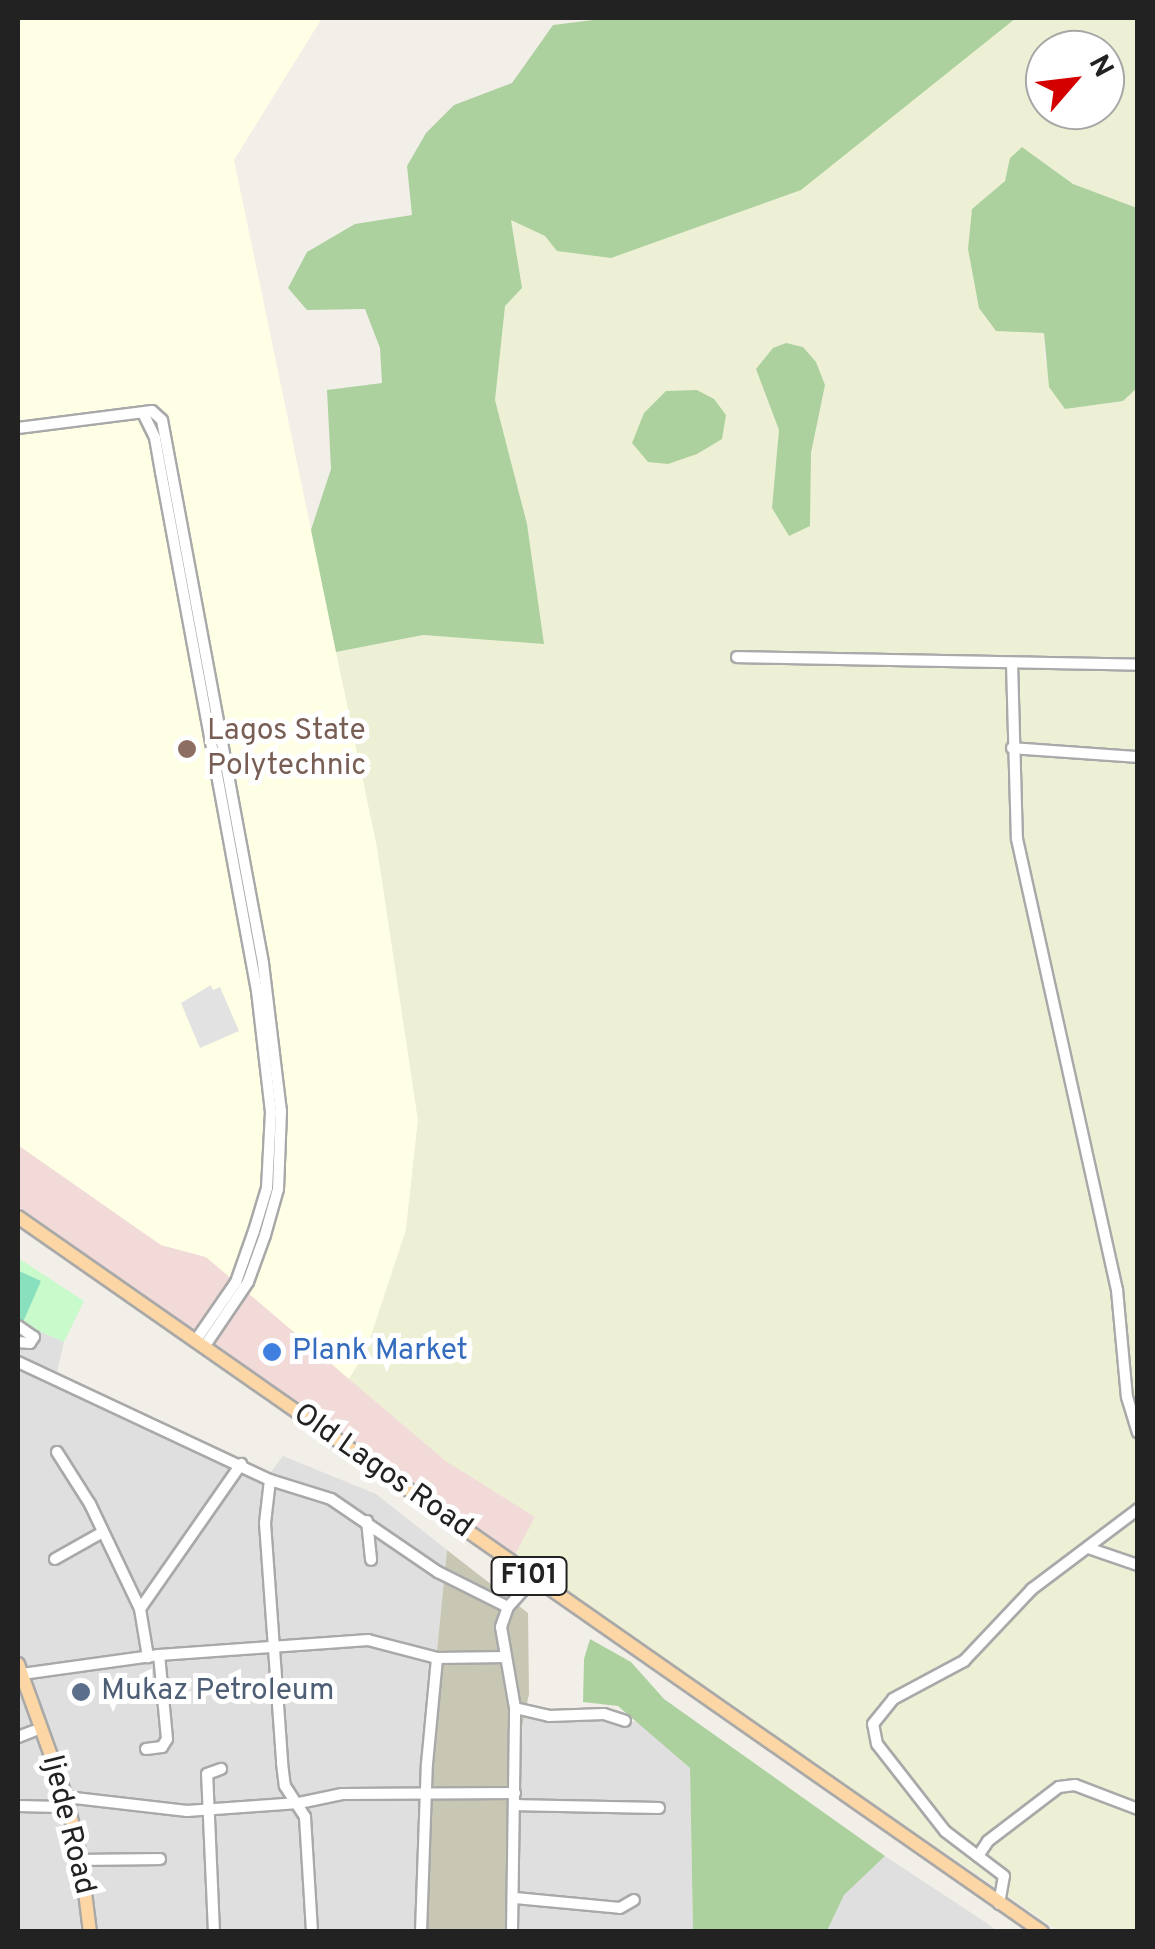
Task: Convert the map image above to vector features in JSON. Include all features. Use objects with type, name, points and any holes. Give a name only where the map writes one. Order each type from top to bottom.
[{"type":"main road","name":"Old Lagos Road","points":[[18,1217],[1036,1930]]},
{"type":"main road","name":"Ijede Road","points":[[19,1675],[34,1731],[63,1802],[81,1932]]},
{"type":"main road","name":"Ijede Road","points":[[19,1675],[81,1860],[90,1932]]},
{"type":"street","points":[[18,428],[152,411],[162,420],[262,963],[282,1111],[278,1189],[265,1235],[248,1282],[200,1343]]},
{"type":"street","points":[[737,657],[1138,665]]},
{"type":"street","points":[[1012,663],[1017,839],[1116,1290],[1127,1397],[1138,1432]]},
{"type":"street","points":[[1012,748],[1138,757]]},
{"type":"street","points":[[18,1326],[34,1337],[30,1344],[18,1342]]},
{"type":"street","points":[[18,1362],[270,1480],[331,1499],[438,1572],[508,1607]]},
{"type":"street","points":[[56,1452],[103,1532],[140,1609],[154,1656],[167,1739],[162,1747],[146,1749]]},
{"type":"street","points":[[140,1609],[241,1464]]},
{"type":"street","points":[[270,1480],[265,1523],[283,1777],[299,1803],[308,1838],[312,1932]]},
{"type":"street","points":[[999,1904],[1004,1876],[944,1831],[876,1744],[872,1724],[893,1699],[964,1661],[1022,1599],[1138,1510]]},
{"type":"street","points":[[367,1521],[371,1560]]},
{"type":"street","points":[[55,1559],[103,1532]]},
{"type":"street","points":[[1088,1548],[1138,1565]]},
{"type":"street","points":[[512,1932],[514,1708],[501,1626],[508,1607],[533,1579]]},
{"type":"street","points":[[19,1675],[154,1656],[381,1640],[438,1658],[506,1657]]},
{"type":"street","points":[[422,1932],[426,1792],[438,1658]]},
{"type":"street","points":[[514,1708],[537,1714],[604,1714],[625,1721]]},
{"type":"street","points":[[18,1737],[34,1731]]},
{"type":"street","points":[[214,1932],[207,1774],[221,1769]]},
{"type":"street","points":[[978,1856],[988,1841],[1048,1793],[1068,1784],[1138,1810]]},
{"type":"street","points":[[18,1806],[63,1802],[209,1810],[299,1803],[342,1794],[426,1792],[659,1808]]},
{"type":"street","points":[[81,1860],[160,1860]]},
{"type":"street","points":[[515,1898],[620,1908],[634,1900]]},
{"type":"shaded area","name":"Lagos State Polytechnic","points":[[18,18],[322,18],[234,160],[377,847],[418,1120],[406,1230],[366,1351],[349,1379],[206,1257],[161,1245],[18,1145]]},
{"type":"shaded area","points":[[1016,18],[1137,18],[1137,208],[1073,184],[1022,147],[1010,159],[1005,181],[972,209],[979,308],[1044,333],[1044,358],[1065,409],[1123,401],[1137,388],[1137,1931],[1059,1931],[514,1557],[535,1517],[446,1461],[349,1379],[366,1351],[406,1230],[418,1120],[377,847],[336,652],[423,635],[544,643],[527,524],[495,400],[505,305],[522,288],[511,219],[545,236],[940,75]],"holes":[[[786,343],[803,347],[816,362],[825,385],[811,453],[810,526],[778,470],[779,430],[756,369]]]},
{"type":"shaded area","points":[[211,985],[213,990],[220,987],[239,1031],[200,1048],[181,1003]]},
{"type":"shaded area","name":"Plank Market","points":[[18,1145],[161,1245],[206,1257],[446,1461],[536,1517],[514,1557],[18,1206]]},
{"type":"shaded area","points":[[18,1322],[64,1342],[54,1385],[270,1473],[283,1456],[376,1494],[447,1550],[426,1761],[421,1931],[18,1931]]},
{"type":"shaded area","points":[[447,1550],[528,1613],[529,1694],[522,1727],[516,1931],[421,1932],[426,1761]]},
{"type":"shaded area","points":[[523,1713],[638,1722],[690,1768],[693,1931],[516,1932]]},
{"type":"shaded area","points":[[885,1856],[997,1931],[827,1932],[844,1895]]},
{"type":"green space","points":[[609,18],[1016,18],[801,190],[611,258],[557,251],[545,236],[511,220],[522,288],[505,306],[495,400],[527,524],[544,644],[423,635],[336,652],[311,530],[331,469],[327,390],[382,383],[380,348],[365,309],[307,310],[288,288],[307,252],[355,224],[412,215],[407,166],[426,133],[454,105],[512,83],[553,25]]},
{"type":"green space","points":[[1022,147],[1073,184],[1137,208],[1137,388],[1123,401],[1065,409],[1049,387],[1044,333],[996,331],[979,308],[968,249],[972,209],[1005,181],[1010,158]]},
{"type":"green space","points":[[786,343],[803,347],[816,362],[825,385],[811,453],[810,526],[789,536],[772,508],[779,430],[756,369],[773,348]]},
{"type":"green space","points":[[697,390],[714,399],[726,415],[722,439],[697,454],[668,464],[648,462],[632,443],[644,413],[666,391]]},
{"type":"green space","points":[[18,1258],[84,1301],[64,1342],[18,1322]]},
{"type":"green space","points":[[19,1271],[41,1281],[23,1322],[18,1319]]},
{"type":"green space","points":[[590,1639],[631,1662],[664,1699],[885,1856],[844,1895],[827,1931],[693,1931],[690,1768],[618,1706],[583,1702],[584,1659]]},
{"type":"place","name":"Lagos State Polytechnic","points":[[187,749]]},
{"type":"place","name":"Plank Market","points":[[272,1352]]},
{"type":"place","name":"Mukaz Petroleum","points":[[81,1692]]}]
